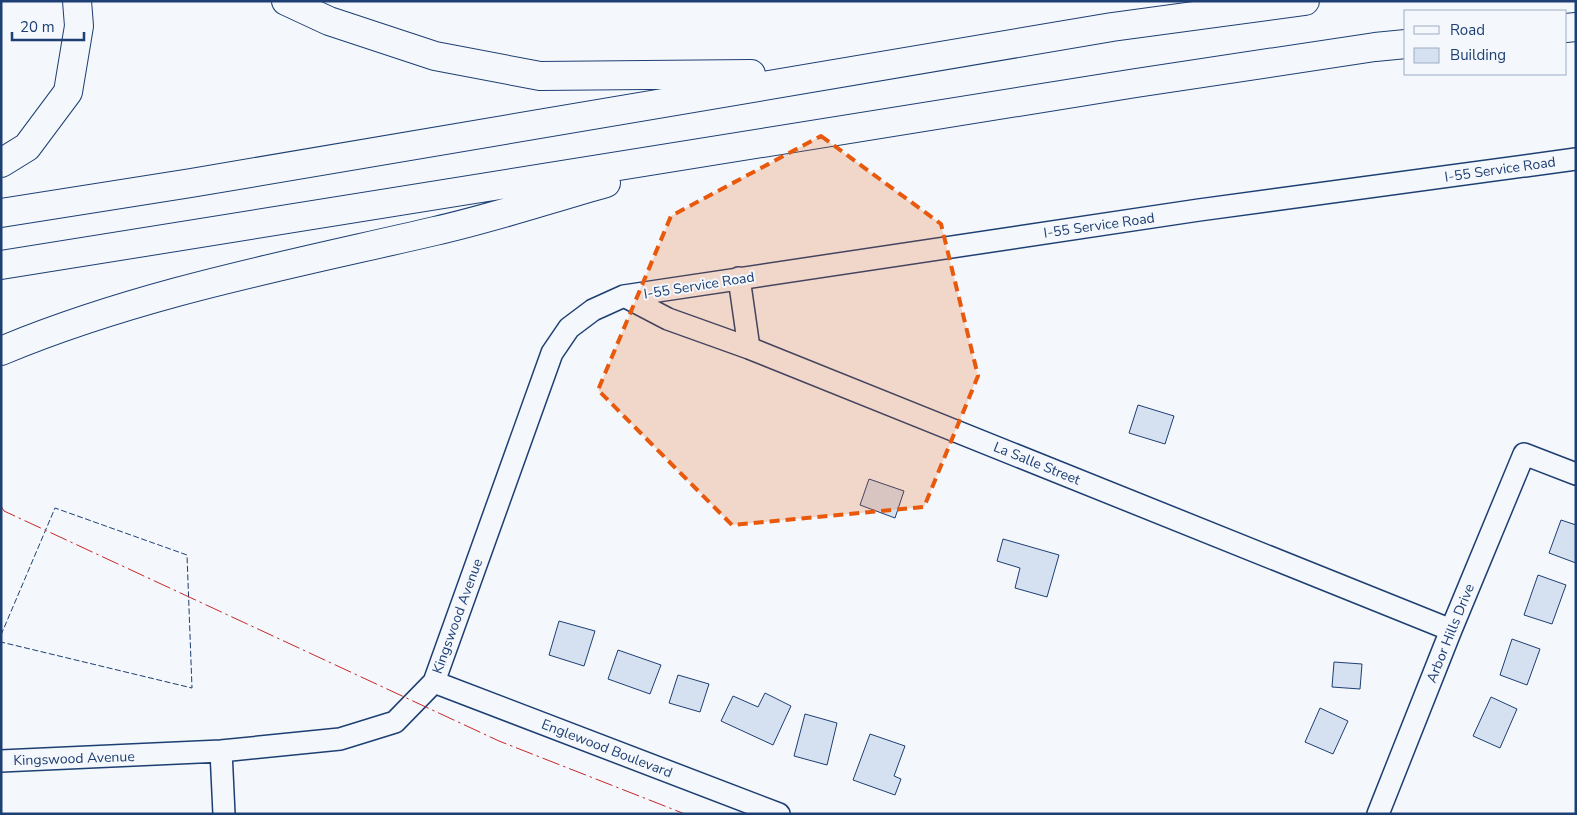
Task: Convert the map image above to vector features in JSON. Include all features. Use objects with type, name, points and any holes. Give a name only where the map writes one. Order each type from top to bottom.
[{"type":"highway","points":[[1,163],[27,147],[68,92],[79,26],[77,1]]},
{"type":"highway","points":[[286,1],[329,21],[435,56],[540,76],[833,74]]},
{"type":"highway","points":[[1,213],[210,180],[1112,27],[1305,1]]},
{"type":"highway","points":[[1,265],[1136,83],[1404,44]]},
{"type":"highway","points":[[1,351],[106,313],[195,287],[278,266],[437,231],[730,148]]},
{"type":"street","name":"I-55 Service Road","points":[[624,296],[1199,210],[1576,158]]},
{"type":"street","points":[[738,278],[749,348]]},
{"type":"street","name":"La Salle Street","points":[[624,296],[668,319],[749,348],[1450,630]]},
{"type":"street","name":"Kingswood Avenue","points":[[1,761],[222,752],[340,739],[395,722],[434,682],[552,353],[569,328],[592,310],[624,296]]},
{"type":"street","name":"Arbor Hills Drive","points":[[1378,814],[1450,630],[1524,454],[1576,474]]},
{"type":"street","name":"Englewood Boulevard","points":[[434,682],[779,814]]},
{"type":"street","points":[[222,752],[224,814]]},
{"type":"highlighted area","points":[[821,136],[941,224],[978,376],[924,507],[732,525],[598,390],[671,216]]},
{"type":"building","points":[[1138,405],[1174,416],[1165,444],[1129,433]]},
{"type":"building","points":[[869,479],[904,491],[895,518],[860,505]]},
{"type":"building","points":[[1561,520],[1576,525],[1576,563],[1549,553]]},
{"type":"building","points":[[1003,539],[1059,555],[1047,597],[1015,588],[1020,568],[997,561]]},
{"type":"building","points":[[1538,575],[1566,585],[1552,624],[1524,615]]},
{"type":"building","points":[[559,621],[595,631],[584,666],[549,655]]},
{"type":"building","points":[[1512,639],[1540,649],[1527,685],[1500,675]]},
{"type":"building","points":[[618,650],[661,665],[650,694],[608,679]]},
{"type":"building","points":[[1334,662],[1362,664],[1360,689],[1332,687]]},
{"type":"building","points":[[678,675],[709,684],[700,712],[669,703]]},
{"type":"building","points":[[765,693],[791,706],[773,745],[721,721],[733,696],[758,707]]},
{"type":"building","points":[[1491,697],[1517,709],[1500,748],[1473,736]]},
{"type":"building","points":[[1320,708],[1348,721],[1333,754],[1305,742]]},
{"type":"building","points":[[805,714],[837,723],[827,765],[794,756]]},
{"type":"building","points":[[870,734],[905,746],[894,776],[901,779],[895,795],[853,780]]},
{"type":"fence","points":[[1,635],[55,508],[187,555],[192,688],[1,642]]},
{"type":"power","points":[[1,506],[4,511],[499,741],[685,814]]}]
